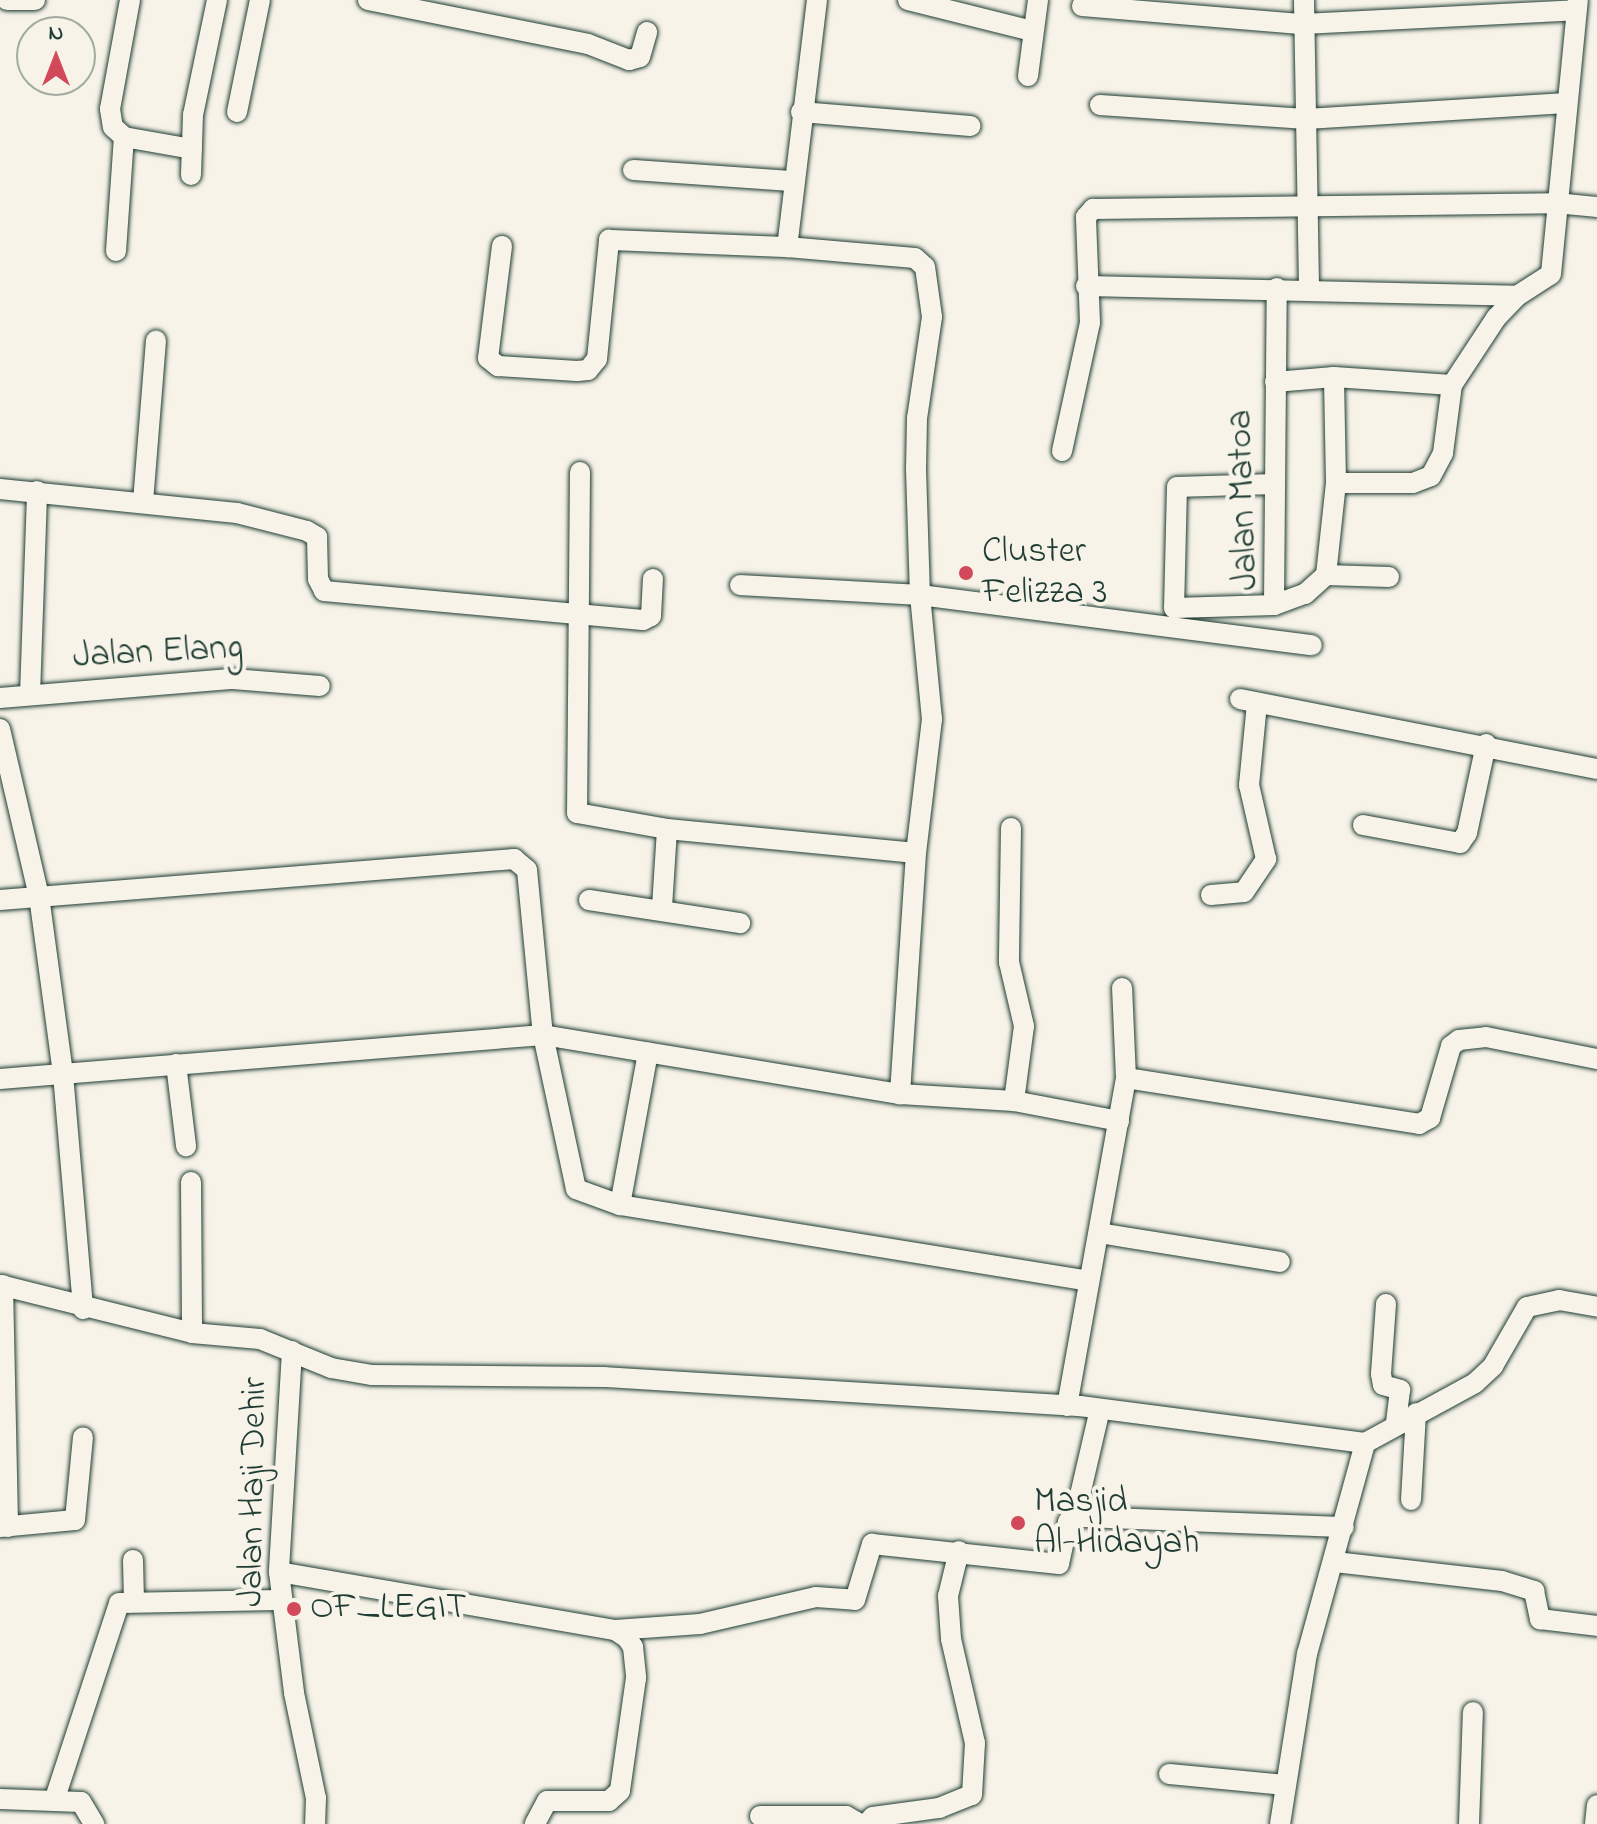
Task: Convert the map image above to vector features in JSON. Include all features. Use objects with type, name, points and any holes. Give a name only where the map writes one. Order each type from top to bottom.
[{"type":"street","points":[[7,0],[35,0]]},
{"type":"street","points":[[130,0],[110,109],[113,127],[124,137],[192,149]]},
{"type":"street","points":[[191,175],[193,115],[217,0]]},
{"type":"street","points":[[237,112],[260,0]]},
{"type":"street","points":[[368,0],[588,44],[629,60],[640,57],[647,32]]},
{"type":"street","points":[[787,247],[792,181],[817,0]]},
{"type":"street","points":[[908,0],[1032,31]]},
{"type":"street","points":[[1028,76],[1038,0]]},
{"type":"street","points":[[1304,0],[1310,204],[1309,289]]},
{"type":"street","points":[[1082,6],[1303,24],[1577,5],[1556,203],[1554,269],[1547,280],[1517,296],[1496,318],[1452,385],[1443,453],[1431,476],[1413,483],[1336,483]]},
{"type":"street","points":[[1100,105],[1306,119],[1567,103]]},
{"type":"street","points":[[801,112],[970,126]]},
{"type":"street","points":[[116,251],[124,137]]},
{"type":"street","points":[[633,170],[792,181]]},
{"type":"street","points":[[1062,451],[1090,323],[1086,286],[1086,217],[1093,209],[1556,203],[1597,207]]},
{"type":"street","points":[[502,246],[488,358],[498,366],[577,371],[588,370],[597,359],[609,240],[907,255],[925,267],[932,317],[917,418],[920,595],[932,719],[916,853],[900,1094]]},
{"type":"street","points":[[1086,286],[1277,288],[1517,296]]},
{"type":"street","name":"Jalan Matoa","points":[[1277,288],[1270,605],[1305,594],[1326,575]]},
{"type":"street","points":[[143,502],[156,341]]},
{"type":"street","points":[[1275,382],[1334,377],[1452,385]]},
{"type":"street","points":[[1334,377],[1336,483],[1326,575],[1389,577]]},
{"type":"street","points":[[580,472],[575,810],[667,829],[916,853]]},
{"type":"street","points":[[1270,605],[1174,608],[1175,494],[1181,485],[1273,484]]},
{"type":"street","points":[[0,489],[237,513],[307,531],[317,537],[318,579],[324,591],[648,619],[653,579]]},
{"type":"street","points":[[30,695],[37,491]]},
{"type":"street","points":[[740,585],[920,595],[1312,645]]},
{"type":"street","name":"Jalan Elang","points":[[0,698],[233,679],[320,686]]},
{"type":"street","points":[[1211,895],[1244,892],[1266,859],[1249,785],[1249,702],[1486,744],[1597,769]]},
{"type":"street","points":[[0,729],[39,896],[63,1074],[83,1309]]},
{"type":"street","points":[[1363,825],[1460,843],[1467,833],[1486,744]]},
{"type":"street","points":[[1011,828],[1009,962],[1024,1026],[1014,1101]]},
{"type":"street","points":[[662,907],[667,829]]},
{"type":"street","points":[[0,900],[514,859],[527,870],[543,1035],[576,1189],[620,1205],[1089,1281]]},
{"type":"street","points":[[589,900],[662,907],[740,923]]},
{"type":"street","points":[[1067,1406],[1126,1078],[1122,988]]},
{"type":"street","points":[[0,1079],[543,1035],[900,1094],[1014,1101],[1119,1121]]},
{"type":"street","points":[[1126,1078],[1419,1124],[1430,1118],[1451,1046],[1459,1040],[1486,1037],[1597,1059]]},
{"type":"street","points":[[620,1205],[648,1053]]},
{"type":"street","points":[[176,1064],[186,1146]]},
{"type":"street","points":[[191,1182],[192,1333]]},
{"type":"street","points":[[1099,1233],[1280,1262]]},
{"type":"street","points":[[83,1437],[81,1501],[75,1520],[4,1527],[1,1285],[83,1309],[192,1333],[251,1337],[331,1368],[372,1375],[604,1377],[1067,1406],[1365,1443],[1475,1383],[1493,1366],[1527,1307],[1559,1300],[1597,1307]]},
{"type":"street","points":[[1386,1304],[1381,1374],[1383,1385],[1400,1390],[1396,1425]]},
{"type":"street","name":"Jalan Haji Dehir","points":[[292,1351],[279,1572],[281,1600],[316,1798],[315,1824]]},
{"type":"street","points":[[1080,1495],[1100,1409]]},
{"type":"street","points":[[1411,1500],[1416,1413]]},
{"type":"street","points":[[1280,1824],[1307,1654],[1335,1562],[1365,1443]]},
{"type":"street","points":[[279,1572],[615,1630],[700,1624],[816,1597],[855,1600],[872,1544],[1059,1564],[1068,1522],[1081,1517],[1344,1527]]},
{"type":"street","points":[[760,1816],[846,1816],[863,1824],[873,1817],[939,1808],[972,1795],[975,1743],[951,1639],[948,1596],[959,1551]]},
{"type":"street","points":[[133,1560],[134,1600]]},
{"type":"street","points":[[1335,1562],[1502,1581],[1534,1591],[1540,1619],[1597,1626]]},
{"type":"street","points":[[55,1798],[113,1610],[134,1600],[281,1600]]},
{"type":"street","points":[[535,1824],[547,1801],[609,1801],[620,1791],[636,1678],[633,1647],[615,1630]]},
{"type":"street","points":[[1469,1824],[1473,1712]]},
{"type":"street","points":[[1169,1774],[1285,1785]]},
{"type":"street","points":[[0,1799],[55,1798],[81,1802],[94,1824]]},
{"type":"street","points":[[1595,1824],[1597,1805]]},
{"type":"place","name":"Cluster Felizza 3","points":[[966,573]]},
{"type":"place","name":"Masjid Al-Hidayah","points":[[1018,1523]]},
{"type":"place","name":"OF_LEGIT","points":[[294,1609]]}]
